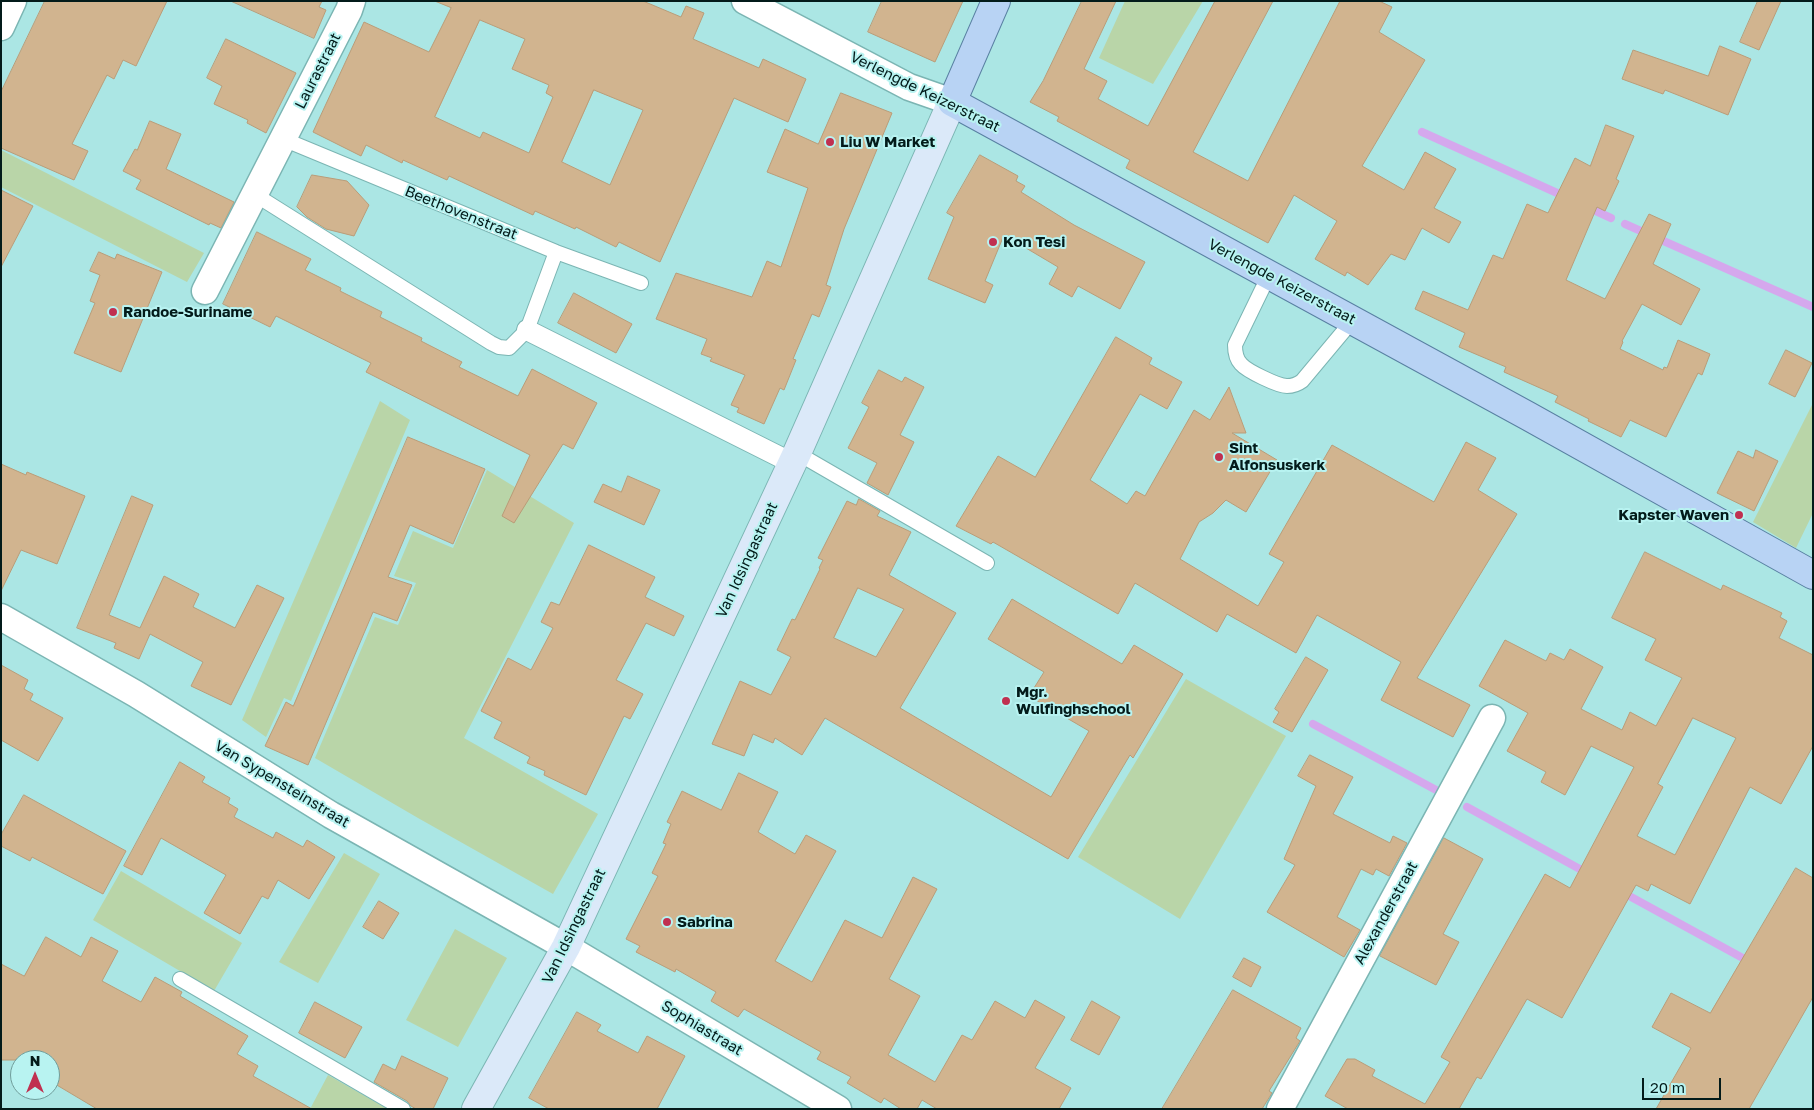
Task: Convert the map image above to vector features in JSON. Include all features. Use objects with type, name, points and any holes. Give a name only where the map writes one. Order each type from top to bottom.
[{"type":"main road","name":"Van Idsingastraat","points":[[476,1109],[566,947],[794,458],[996,1]]},
{"type":"main road","name":"Verlengde Keizerstraat","points":[[952,102],[1353,320],[1813,575]]},
{"type":"street","points":[[1,27],[13,1]]},
{"type":"street","name":"Laurastraat","points":[[205,291],[352,1]]},
{"type":"street","name":"Verlengde Keizerstraat","points":[[745,1],[909,88],[952,102]]},
{"type":"street","points":[[527,330],[794,458]]},
{"type":"street","name":"Van Sypensteinstraat","points":[[1,617],[136,694],[331,815],[566,947]]},
{"type":"street","name":"Alexanderstraat","points":[[1280,1109],[1492,718]]},
{"type":"street","name":"Sophiastraat","points":[[566,947],[838,1109]]},
{"type":"lane","name":"Beethovenstraat","points":[[282,140],[556,252],[641,283]]},
{"type":"lane","points":[[254,194],[491,344],[499,347],[509,348],[527,330],[556,252]]},
{"type":"lane","points":[[1269,276],[1235,345],[1235,351],[1240,363],[1253,372],[1284,386],[1298,384],[1353,320]]},
{"type":"lane","points":[[794,458],[987,563]]},
{"type":"lane","points":[[180,979],[403,1109]]},
{"type":"green space","points":[[1125,1],[1203,1],[1153,84],[1099,58]]},
{"type":"green space","points":[[1,150],[204,253],[187,282],[1,187]]},
{"type":"green space","points":[[380,401],[410,420],[291,701],[284,698],[266,737],[242,720]]},
{"type":"green space","points":[[1813,403],[1813,513],[1796,548],[1753,522]]},
{"type":"green space","points":[[487,470],[574,523],[464,738],[598,814],[553,894],[315,758],[375,617],[398,625],[416,583],[394,576],[413,531],[453,548]]},
{"type":"green space","points":[[1186,679],[1286,736],[1180,919],[1078,857]]},
{"type":"green space","points":[[344,853],[380,874],[318,983],[279,962]]},
{"type":"green space","points":[[121,871],[242,943],[214,991],[93,920]]},
{"type":"green space","points":[[455,929],[507,958],[458,1047],[406,1020]]},
{"type":"green space","points":[[328,1075],[388,1109],[310,1109]]},
{"type":"building","points":[[45,1],[167,1],[136,66],[123,60],[114,79],[107,75],[72,144],[88,151],[74,180],[1,148],[1,92]]},
{"type":"building","points":[[231,1],[322,1],[319,7],[326,10],[314,38]]},
{"type":"building","points":[[435,1],[643,1],[681,17],[686,6],[704,13],[693,39],[759,68],[763,59],[806,79],[788,122],[734,98],[660,262],[619,242],[616,247],[576,227],[575,229],[535,211],[533,215],[449,176],[447,180],[403,160],[402,163],[366,145],[361,156],[313,132],[364,22],[429,52],[451,8]],"holes":[[[480,20],[525,39],[512,69],[549,85],[546,93],[553,97],[529,153],[483,132],[480,138],[435,117]],[[594,90],[643,110],[610,185],[562,162]]]},
{"type":"building","points":[[882,1],[963,1],[935,62],[868,32]]},
{"type":"building","points":[[1082,1],[1116,1],[1084,69],[1107,81],[1098,99],[1148,126],[1215,1],[1273,1],[1193,152],[1248,181],[1340,1],[1379,1],[1392,7],[1379,32],[1425,60],[1362,166],[1404,190],[1425,152],[1456,169],[1434,208],[1461,222],[1449,243],[1422,228],[1405,260],[1391,254],[1368,285],[1347,272],[1345,276],[1315,259],[1337,221],[1294,195],[1268,243],[1126,168],[1130,160],[1057,121],[1059,117],[1030,102],[1043,81]]},
{"type":"building","points":[[1758,1],[1781,1],[1759,50],[1740,42]]},
{"type":"building","points":[[226,39],[296,73],[266,133],[247,123],[248,120],[214,104],[222,86],[207,78]]},
{"type":"building","points":[[1720,46],[1751,59],[1728,115],[1665,90],[1663,94],[1622,79],[1633,50],[1708,76]]},
{"type":"building","points":[[841,93],[892,113],[844,229],[826,285],[831,287],[819,317],[812,314],[793,359],[796,360],[784,390],[780,388],[764,424],[737,412],[739,408],[731,405],[745,375],[710,361],[712,358],[701,354],[707,339],[656,319],[676,273],[752,297],[767,261],[781,267],[808,188],[767,172],[785,129],[818,144]]},
{"type":"building","points":[[150,121],[181,134],[166,169],[234,202],[221,228],[210,223],[209,225],[136,189],[141,180],[123,171],[135,149],[137,150]]},
{"type":"building","points":[[1606,125],[1634,136],[1616,179],[1619,181],[1605,211],[1597,207],[1566,280],[1605,299],[1649,214],[1671,224],[1653,264],[1700,289],[1681,325],[1642,304],[1622,341],[1620,349],[1663,370],[1664,367],[1667,368],[1678,340],[1710,354],[1702,375],[1698,373],[1666,437],[1630,420],[1621,437],[1588,421],[1589,419],[1555,402],[1558,396],[1504,372],[1506,367],[1459,347],[1465,333],[1415,309],[1423,291],[1468,310],[1493,255],[1503,259],[1527,204],[1548,213],[1575,158],[1590,166]]},
{"type":"building","points":[[980,155],[1018,176],[1016,181],[1025,186],[1021,192],[1074,225],[1145,262],[1120,309],[1078,286],[1072,297],[1049,284],[1058,267],[1004,235],[985,281],[993,285],[985,303],[928,279],[954,217],[947,213]]},
{"type":"building","points":[[312,175],[347,181],[369,205],[354,236],[326,229],[307,217],[297,207]]},
{"type":"building","points":[[1,190],[33,206],[1,267]]},
{"type":"building","points":[[257,232],[311,259],[305,270],[341,288],[340,291],[382,312],[380,317],[422,338],[421,341],[462,362],[459,367],[518,396],[532,369],[597,403],[573,449],[563,444],[514,523],[502,516],[530,455],[366,372],[371,363],[276,316],[270,327],[223,304]]},
{"type":"building","points":[[99,252],[115,259],[117,254],[162,272],[121,372],[74,353],[95,303],[90,301],[100,275],[90,271]]},
{"type":"building","points":[[574,293],[632,324],[616,353],[558,323]]},
{"type":"building","points":[[1116,337],[1152,358],[1149,364],[1182,382],[1167,409],[1140,394],[1090,480],[1127,504],[1136,491],[1145,496],[1194,410],[1210,420],[1229,387],[1246,433],[1232,433],[1277,460],[1246,512],[1226,500],[1213,513],[1199,522],[1180,559],[1258,606],[1284,562],[1269,554],[1332,445],[1434,502],[1466,442],[1496,458],[1478,490],[1517,514],[1417,678],[1470,705],[1453,737],[1381,700],[1401,662],[1317,615],[1296,653],[1227,614],[1217,632],[1135,583],[1118,614],[993,542],[991,544],[956,526],[998,456],[1035,477]]},
{"type":"building","points":[[1786,350],[1812,363],[1795,397],[1769,384]]},
{"type":"building","points":[[879,370],[902,382],[905,377],[924,387],[900,435],[914,442],[888,495],[867,483],[877,463],[848,448],[869,407],[862,403]]},
{"type":"building","points":[[408,437],[485,469],[453,544],[410,525],[388,577],[412,585],[397,621],[373,612],[308,765],[265,746],[286,702],[293,706]]},
{"type":"building","points":[[1756,450],[1778,461],[1754,511],[1717,493],[1738,451],[1753,458]]},
{"type":"building","points":[[1,464],[26,475],[27,472],[85,496],[57,564],[21,550],[1,591]]},
{"type":"building","points":[[628,476],[660,490],[644,525],[594,502],[603,484],[621,492]]},
{"type":"building","points":[[132,496],[153,505],[109,615],[140,628],[164,576],[199,594],[193,607],[235,628],[257,585],[284,598],[231,705],[191,686],[203,662],[150,634],[139,659],[114,648],[116,643],[77,628]]},
{"type":"building","points":[[859,499],[880,511],[877,516],[911,532],[889,575],[956,613],[900,708],[1051,797],[1089,731],[1029,696],[1044,672],[988,639],[1012,599],[1122,664],[1134,645],[1183,674],[1133,758],[1130,755],[1068,859],[825,718],[802,755],[775,738],[773,743],[753,734],[744,756],[712,744],[740,681],[771,695],[791,657],[777,650],[792,619],[795,620],[820,569],[823,560],[818,558],[847,501],[856,505]],"holes":[[[858,588],[904,609],[876,657],[834,638]]]},
{"type":"building","points":[[589,545],[655,577],[645,597],[684,616],[674,636],[646,623],[616,680],[643,694],[630,719],[624,716],[586,795],[544,775],[545,771],[527,763],[530,757],[494,738],[502,722],[481,711],[508,658],[531,670],[553,628],[541,622],[551,602],[559,605]]},
{"type":"building","points":[[1645,552],[1721,590],[1723,585],[1782,613],[1780,617],[1787,621],[1779,638],[1813,655],[1813,746],[1781,804],[1750,787],[1690,904],[1651,884],[1648,891],[1636,885],[1562,1018],[1527,999],[1481,1079],[1477,1077],[1459,1109],[1348,1109],[1325,1096],[1347,1059],[1355,1059],[1375,1070],[1372,1076],[1425,1104],[1450,1062],[1441,1057],[1545,874],[1570,888],[1634,767],[1591,746],[1565,795],[1541,782],[1546,772],[1507,751],[1528,713],[1479,686],[1505,640],[1546,661],[1550,653],[1564,660],[1570,649],[1603,667],[1581,709],[1622,730],[1630,712],[1656,726],[1682,678],[1645,660],[1656,639],[1612,618]],"holes":[[[1693,718],[1736,738],[1675,855],[1637,836],[1663,787],[1658,784]]]},
{"type":"building","points":[[1306,657],[1328,670],[1292,732],[1273,722],[1279,712],[1275,709]]},
{"type":"building","points":[[1,665],[28,680],[24,689],[33,694],[30,700],[63,718],[38,761],[1,740]]},
{"type":"building","points":[[1310,755],[1353,777],[1333,814],[1390,843],[1393,836],[1407,843],[1389,876],[1376,869],[1373,875],[1361,869],[1337,917],[1360,930],[1344,957],[1267,912],[1295,865],[1284,859],[1316,786],[1298,776]]},
{"type":"building","points":[[180,762],[205,777],[202,782],[230,798],[228,803],[238,809],[234,817],[273,838],[276,832],[303,847],[307,840],[335,857],[309,899],[278,880],[268,899],[262,896],[240,934],[204,913],[226,875],[161,838],[142,875],[124,866]]},
{"type":"building","points":[[739,773],[778,792],[758,832],[795,854],[806,835],[836,851],[775,961],[812,982],[845,920],[882,938],[913,877],[937,889],[889,979],[920,996],[888,1055],[935,1082],[962,1035],[972,1040],[995,1001],[1025,1018],[1035,1000],[1065,1017],[1035,1068],[1071,1088],[1059,1109],[937,1109],[922,1100],[917,1109],[901,1109],[884,1098],[881,1103],[847,1083],[851,1077],[817,1059],[821,1052],[744,1009],[738,1017],[711,1001],[716,992],[676,969],[675,972],[636,952],[640,946],[626,939],[658,876],[652,873],[666,844],[663,843],[671,824],[667,822],[682,791],[721,810]]},
{"type":"building","points":[[24,795],[126,851],[103,894],[32,857],[30,861],[1,846],[1,835]]},
{"type":"building","points":[[1444,838],[1483,859],[1443,934],[1459,942],[1436,985],[1380,956]]},
{"type":"building","points":[[1796,868],[1813,878],[1813,997],[1749,1109],[1656,1109],[1691,1048],[1652,1027],[1671,993],[1710,1013]]},
{"type":"building","points":[[379,901],[399,913],[383,939],[363,927]]},
{"type":"building","points":[[46,937],[81,957],[91,937],[118,951],[102,981],[141,1002],[155,977],[182,992],[180,996],[248,1036],[237,1054],[258,1066],[253,1076],[312,1109],[97,1109],[60,1087],[60,1050],[10,1050],[10,1060],[1,1060],[1,964],[24,976]]},
{"type":"building","points":[[1244,958],[1261,967],[1251,987],[1233,977]]},
{"type":"building","points":[[1233,990],[1301,1028],[1296,1038],[1300,1041],[1269,1091],[1272,1093],[1262,1109],[1162,1109]]},
{"type":"building","points":[[1092,1001],[1120,1017],[1099,1055],[1071,1040]]},
{"type":"building","points":[[315,1002],[362,1027],[345,1058],[299,1033]]},
{"type":"building","points":[[577,1012],[601,1025],[597,1031],[638,1053],[647,1036],[685,1056],[657,1109],[549,1109],[529,1098]]},
{"type":"building","points":[[402,1056],[448,1078],[433,1109],[416,1109],[407,1101],[374,1082],[383,1064],[395,1070]]},
{"type":"waterway","points":[[1422,132],[1566,197]]},
{"type":"waterway","points":[[1587,207],[1611,218]]},
{"type":"waterway","points":[[1625,224],[1813,307]]},
{"type":"waterway","points":[[1313,724],[1438,791]]},
{"type":"waterway","points":[[1467,807],[1587,873]]},
{"type":"waterway","points":[[1622,892],[1750,962]]},
{"type":"place","name":"Liu W Market","points":[[830,142]]},
{"type":"place","name":"Kon Tesi","points":[[993,242]]},
{"type":"place","name":"Randoe-Suriname","points":[[113,312]]},
{"type":"place","name":"Sint Alfonsuskerk","points":[[1219,457]]},
{"type":"place","name":"Kapster Waven","points":[[1739,515]]},
{"type":"place","name":"Mgr. Wulfinghschool","points":[[1006,701]]},
{"type":"place","name":"Sabrina","points":[[667,922]]}]
